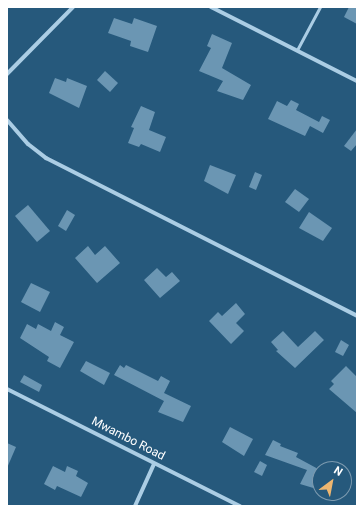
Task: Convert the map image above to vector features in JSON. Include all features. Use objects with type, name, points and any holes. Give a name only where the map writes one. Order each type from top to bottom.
[{"type":"street","points":[[7,74],[73,7]]},
{"type":"street","points":[[211,7],[357,81]]},
{"type":"street","points":[[7,120],[28,144],[46,158],[357,316]]},
{"type":"street","name":"Mwambo Road","points":[[7,389],[240,506]]},
{"type":"street","points":[[135,506],[154,464]]},
{"type":"lane","points":[[297,50],[320,7]]},
{"type":"building","points":[[349,7],[357,7],[357,24],[344,17]]},
{"type":"building","points":[[114,18],[132,24],[134,18],[157,26],[148,52],[130,46],[131,41],[108,33]]},
{"type":"building","points":[[212,34],[232,43],[222,68],[251,85],[243,100],[217,91],[223,81],[199,71],[211,48],[207,46]]},
{"type":"building","points":[[105,71],[118,83],[110,92],[97,80]]},
{"type":"building","points":[[55,78],[66,82],[67,78],[87,86],[79,108],[49,93]]},
{"type":"building","points":[[291,100],[299,104],[296,110],[319,122],[322,116],[330,120],[323,133],[310,126],[305,136],[268,119],[277,101],[287,106]]},
{"type":"building","points":[[141,106],[155,112],[149,130],[166,137],[160,152],[141,144],[139,147],[128,143],[134,128],[131,127]]},
{"type":"building","points":[[357,129],[357,144],[351,151],[344,146]]},
{"type":"building","points":[[210,165],[236,175],[228,194],[204,181]]},
{"type":"building","points":[[255,172],[262,175],[256,190],[249,187]]},
{"type":"building","points":[[295,189],[309,199],[299,212],[285,202]]},
{"type":"building","points":[[28,205],[50,231],[37,242],[15,216]]},
{"type":"building","points":[[67,210],[75,215],[66,231],[58,226]]},
{"type":"building","points":[[309,212],[332,228],[323,241],[299,228]]},
{"type":"building","points":[[88,246],[95,255],[105,246],[120,263],[97,283],[75,258]]},
{"type":"building","points":[[157,268],[166,277],[172,272],[180,281],[160,298],[144,280]]},
{"type":"building","points":[[31,283],[50,292],[40,312],[21,302]]},
{"type":"building","points":[[236,303],[245,314],[236,323],[244,331],[231,344],[209,321],[218,312],[222,316]]},
{"type":"building","points":[[55,322],[64,327],[60,335],[74,342],[60,368],[47,361],[49,357],[20,338],[27,324],[36,329],[38,324],[51,331]]},
{"type":"building","points":[[283,331],[298,347],[315,331],[324,340],[295,368],[276,351],[278,350],[271,342]]},
{"type":"building","points":[[341,340],[349,345],[343,356],[335,352]]},
{"type":"building","points":[[86,361],[110,373],[104,385],[80,371]]},
{"type":"building","points":[[120,365],[124,368],[126,365],[158,381],[161,376],[170,381],[164,393],[191,406],[183,422],[158,412],[164,401],[114,375]]},
{"type":"building","points":[[346,366],[357,377],[357,413],[329,389],[334,384],[331,381]]},
{"type":"building","points":[[24,375],[42,385],[39,392],[20,382]]},
{"type":"building","points":[[230,427],[253,439],[244,456],[222,442]]},
{"type":"building","points":[[273,440],[281,444],[280,446],[298,453],[296,457],[312,466],[312,488],[300,484],[307,470],[265,455]]},
{"type":"building","points":[[7,443],[16,447],[7,468]]},
{"type":"building","points":[[260,461],[267,465],[262,476],[254,472]]},
{"type":"building","points":[[53,466],[65,472],[67,466],[78,471],[76,476],[88,483],[81,497],[57,486],[55,490],[44,484]]}]
